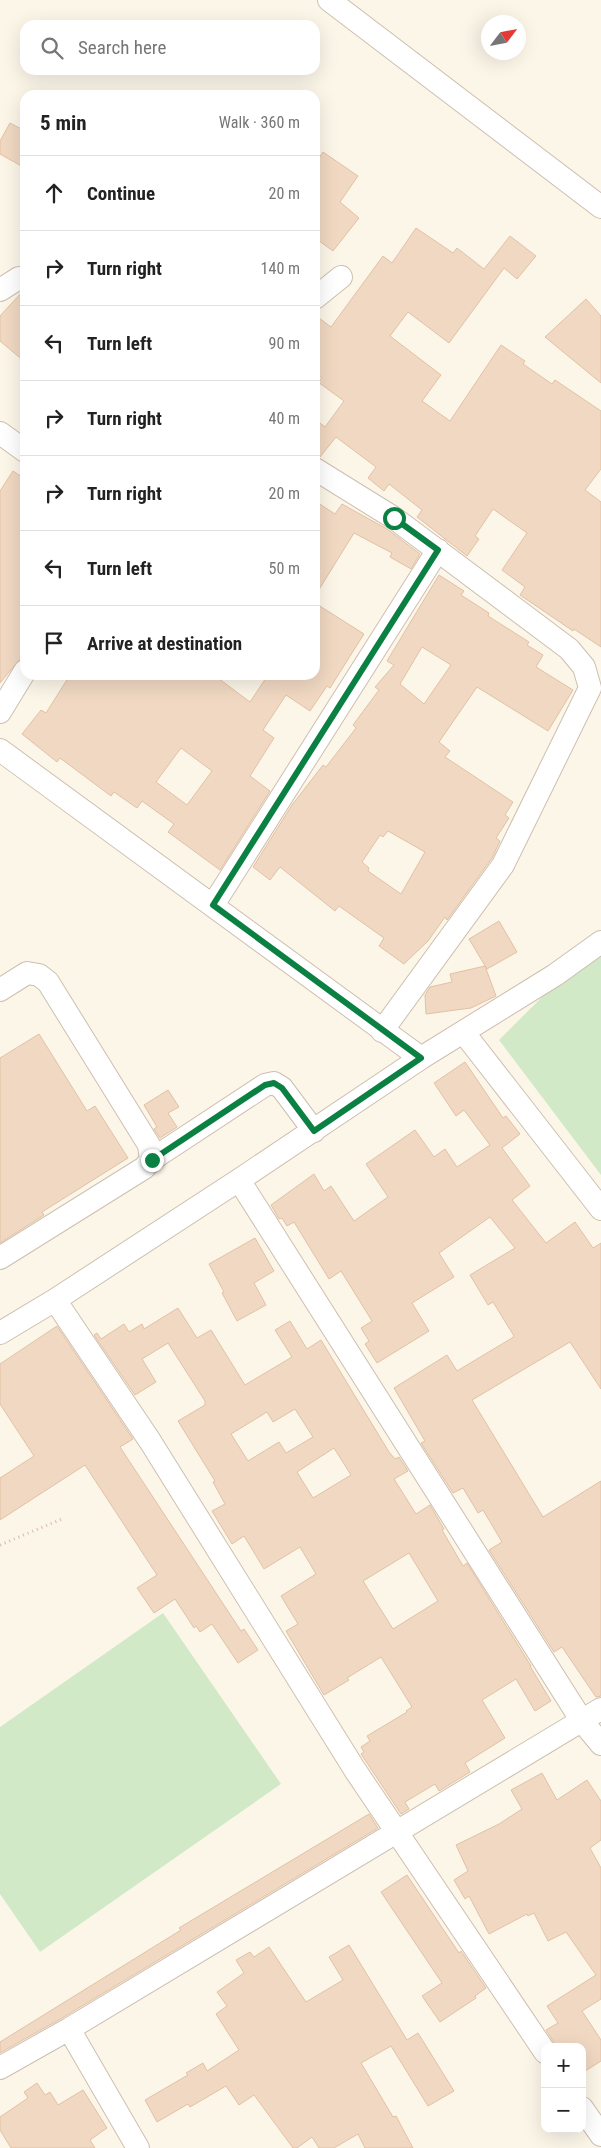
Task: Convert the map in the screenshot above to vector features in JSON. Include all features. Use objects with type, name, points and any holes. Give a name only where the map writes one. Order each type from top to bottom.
[{"type":"street","points":[[329,0],[601,207]]},
{"type":"street","points":[[320,294],[342,277]]},
{"type":"street","points":[[0,290],[20,278]]},
{"type":"street","points":[[0,433],[20,447]]},
{"type":"street","points":[[320,471],[394,518],[569,649],[584,667],[590,688],[502,865],[382,1031]]},
{"type":"street","points":[[213,905],[438,550]]},
{"type":"street","points":[[0,712],[20,679]]},
{"type":"street","points":[[0,750],[421,1058]]},
{"type":"street","points":[[0,1333],[55,1300],[239,1180],[421,1058],[555,975],[601,942]]},
{"type":"street","points":[[0,990],[27,973],[39,975],[48,982],[149,1145],[152,1160]]},
{"type":"street","points":[[464,1033],[601,1210]]},
{"type":"street","points":[[0,1258],[144,1168],[152,1160],[265,1085],[274,1083],[282,1088],[314,1131]]},
{"type":"street","points":[[239,1180],[582,1721],[601,1744]]},
{"type":"street","points":[[55,1300],[150,1441],[355,1770],[541,2046]]},
{"type":"street","points":[[0,2068],[69,2030],[601,1709]]},
{"type":"street","points":[[69,2030],[138,2148]]},
{"type":"street","points":[[586,2114],[601,2136]]},
{"type":"path","points":[[0,1545],[62,1519]]},
{"type":"green space","points":[[601,938],[601,1175],[499,1040]]},
{"type":"green space","points":[[163,1613],[281,1784],[40,1952],[0,1894],[0,1727]]},
{"type":"building","points":[[10,123],[20,128],[20,165],[0,154],[0,141]]},
{"type":"building","points":[[323,152],[358,176],[340,202],[359,218],[333,251],[320,242],[320,156]]},
{"type":"building","points":[[416,228],[453,253],[457,248],[484,269],[510,236],[536,256],[517,279],[504,268],[449,343],[408,312],[390,336],[441,375],[422,401],[450,421],[501,345],[525,361],[523,364],[552,384],[555,380],[601,411],[601,469],[585,490],[601,502],[601,647],[574,629],[573,631],[520,595],[525,587],[502,570],[527,533],[493,509],[475,536],[479,539],[467,556],[417,517],[422,510],[389,484],[384,491],[368,478],[376,467],[336,437],[320,457],[320,423],[325,427],[344,401],[320,383],[322,378],[320,377],[320,319],[331,327],[383,256],[392,263]]},
{"type":"building","points":[[20,294],[20,358],[0,341],[0,316]]},
{"type":"building","points":[[586,299],[601,316],[601,383],[545,337]]},
{"type":"building","points":[[13,471],[20,476],[20,659],[0,683],[0,491]]},
{"type":"building","points":[[320,504],[335,514],[342,504],[387,529],[420,554],[411,569],[390,557],[392,553],[354,533],[320,588]]},
{"type":"building","points":[[439,575],[464,591],[461,595],[489,613],[488,616],[529,642],[527,645],[543,655],[536,667],[573,690],[548,731],[477,687],[439,742],[450,751],[445,757],[513,802],[505,815],[509,818],[496,838],[500,841],[492,858],[447,920],[445,917],[428,941],[404,964],[379,946],[384,938],[339,906],[335,911],[280,867],[270,880],[253,867],[292,805],[323,765],[326,767],[356,728],[353,725],[379,690],[375,687],[394,665],[387,661]],"holes":[[[422,647],[451,665],[424,704],[400,684]],[[388,831],[425,852],[401,894],[368,871],[369,868],[362,862],[380,835],[383,837]]]},
{"type":"building","points":[[320,606],[364,634],[330,688],[327,686],[310,711],[286,695],[263,730],[274,738],[250,776],[270,791],[220,870],[168,832],[174,824],[142,801],[137,808],[114,792],[111,796],[60,758],[57,762],[22,734],[41,710],[46,713],[67,680],[221,680],[250,702],[265,680],[320,680]],"holes":[[[181,748],[212,771],[187,805],[156,782]]]},
{"type":"building","points":[[499,921],[517,952],[487,969],[469,939]]},
{"type":"building","points":[[485,966],[496,996],[471,1008],[426,1014],[425,995],[430,987],[452,982],[450,974]]},
{"type":"building","points":[[39,1034],[87,1111],[95,1106],[128,1158],[42,1212],[44,1215],[0,1243],[0,1058]]},
{"type":"building","points":[[465,1062],[503,1118],[506,1116],[520,1134],[502,1148],[530,1186],[512,1200],[546,1243],[575,1222],[593,1248],[601,1243],[601,1389],[570,1342],[472,1400],[543,1517],[601,1481],[601,1696],[596,1697],[562,1647],[554,1652],[489,1550],[502,1542],[483,1510],[478,1513],[463,1488],[453,1493],[421,1443],[425,1441],[394,1388],[447,1355],[457,1371],[514,1336],[493,1302],[488,1305],[470,1275],[515,1248],[490,1217],[439,1253],[454,1277],[412,1303],[429,1331],[377,1363],[365,1344],[369,1341],[361,1328],[372,1321],[341,1271],[329,1279],[294,1222],[287,1226],[282,1218],[279,1219],[271,1205],[314,1174],[324,1191],[331,1186],[354,1221],[388,1197],[366,1164],[415,1130],[434,1157],[445,1149],[457,1167],[490,1145],[464,1110],[456,1116],[434,1083]]},
{"type":"building","points":[[168,1090],[179,1107],[168,1113],[177,1127],[160,1138],[154,1129],[157,1127],[144,1105]]},
{"type":"building","points":[[255,1238],[274,1271],[254,1283],[266,1305],[237,1321],[209,1264]]},
{"type":"building","points":[[178,1308],[197,1338],[211,1330],[245,1385],[292,1357],[275,1330],[290,1321],[307,1349],[321,1340],[389,1452],[395,1459],[399,1457],[408,1471],[394,1479],[416,1514],[430,1505],[463,1566],[467,1563],[551,1701],[535,1711],[516,1679],[482,1700],[505,1738],[465,1763],[470,1772],[439,1791],[435,1784],[405,1802],[409,1809],[401,1814],[361,1754],[364,1752],[361,1747],[370,1741],[367,1736],[412,1707],[381,1657],[324,1695],[286,1631],[298,1624],[281,1596],[316,1574],[300,1547],[264,1569],[244,1536],[232,1544],[212,1511],[225,1504],[213,1482],[215,1481],[178,1421],[205,1405],[205,1401],[168,1343],[142,1359],[156,1382],[135,1395],[94,1335],[97,1333],[101,1339],[124,1324],[129,1332],[142,1324],[144,1329]],"holes":[[[295,1409],[313,1437],[286,1453],[279,1442],[248,1461],[231,1434],[267,1412],[273,1422]],[[334,1448],[351,1475],[313,1498],[297,1472]],[[409,1553],[438,1601],[393,1629],[363,1581]]]},
{"type":"building","points":[[57,1326],[133,1439],[120,1447],[241,1631],[244,1629],[258,1650],[238,1663],[212,1624],[200,1632],[196,1626],[194,1628],[175,1599],[154,1613],[137,1588],[157,1575],[85,1465],[0,1520],[0,1478],[34,1456],[0,1404],[0,1364]]},
{"type":"building","points":[[542,1773],[557,1800],[587,1780],[601,1801],[601,1840],[590,1848],[601,1868],[601,1999],[582,2011],[601,2040],[601,2061],[586,2070],[586,2043],[554,2043],[546,2030],[558,2023],[547,2006],[596,1975],[566,1932],[548,1941],[534,1913],[528,1916],[527,1914],[489,1934],[469,1896],[465,1899],[454,1880],[468,1871],[456,1845],[499,1824],[522,1809],[511,1790]]},
{"type":"building","points":[[369,1814],[378,1828],[62,2018],[0,2053],[0,2042],[181,1930],[179,1928]]},
{"type":"building","points":[[407,1875],[459,1953],[461,1951],[486,1988],[475,1996],[476,1998],[440,2022],[422,1996],[442,1983],[381,1892]]},
{"type":"building","points":[[349,1945],[407,2040],[418,2033],[454,2091],[428,2106],[391,2046],[361,2063],[393,2117],[396,2116],[413,2148],[365,2148],[358,2134],[334,2148],[319,2148],[312,2137],[297,2148],[293,2148],[254,2095],[239,2105],[226,2086],[190,2107],[188,2104],[157,2122],[145,2100],[188,2075],[186,2073],[203,2063],[207,2071],[239,2050],[216,2014],[227,2006],[217,1992],[244,1973],[236,1960],[250,1952],[254,1957],[269,1947],[306,2002],[343,1980],[329,1957]]},
{"type":"building","points":[[37,2083],[45,2095],[50,2092],[58,2105],[83,2090],[107,2128],[90,2140],[95,2148],[11,2148],[0,2130],[0,2117],[28,2098],[24,2092]]},
{"type":"route","points":[[152,1160],[265,1085],[274,1083],[282,1088],[314,1131],[421,1058],[213,905],[438,550],[394,518]]}]
